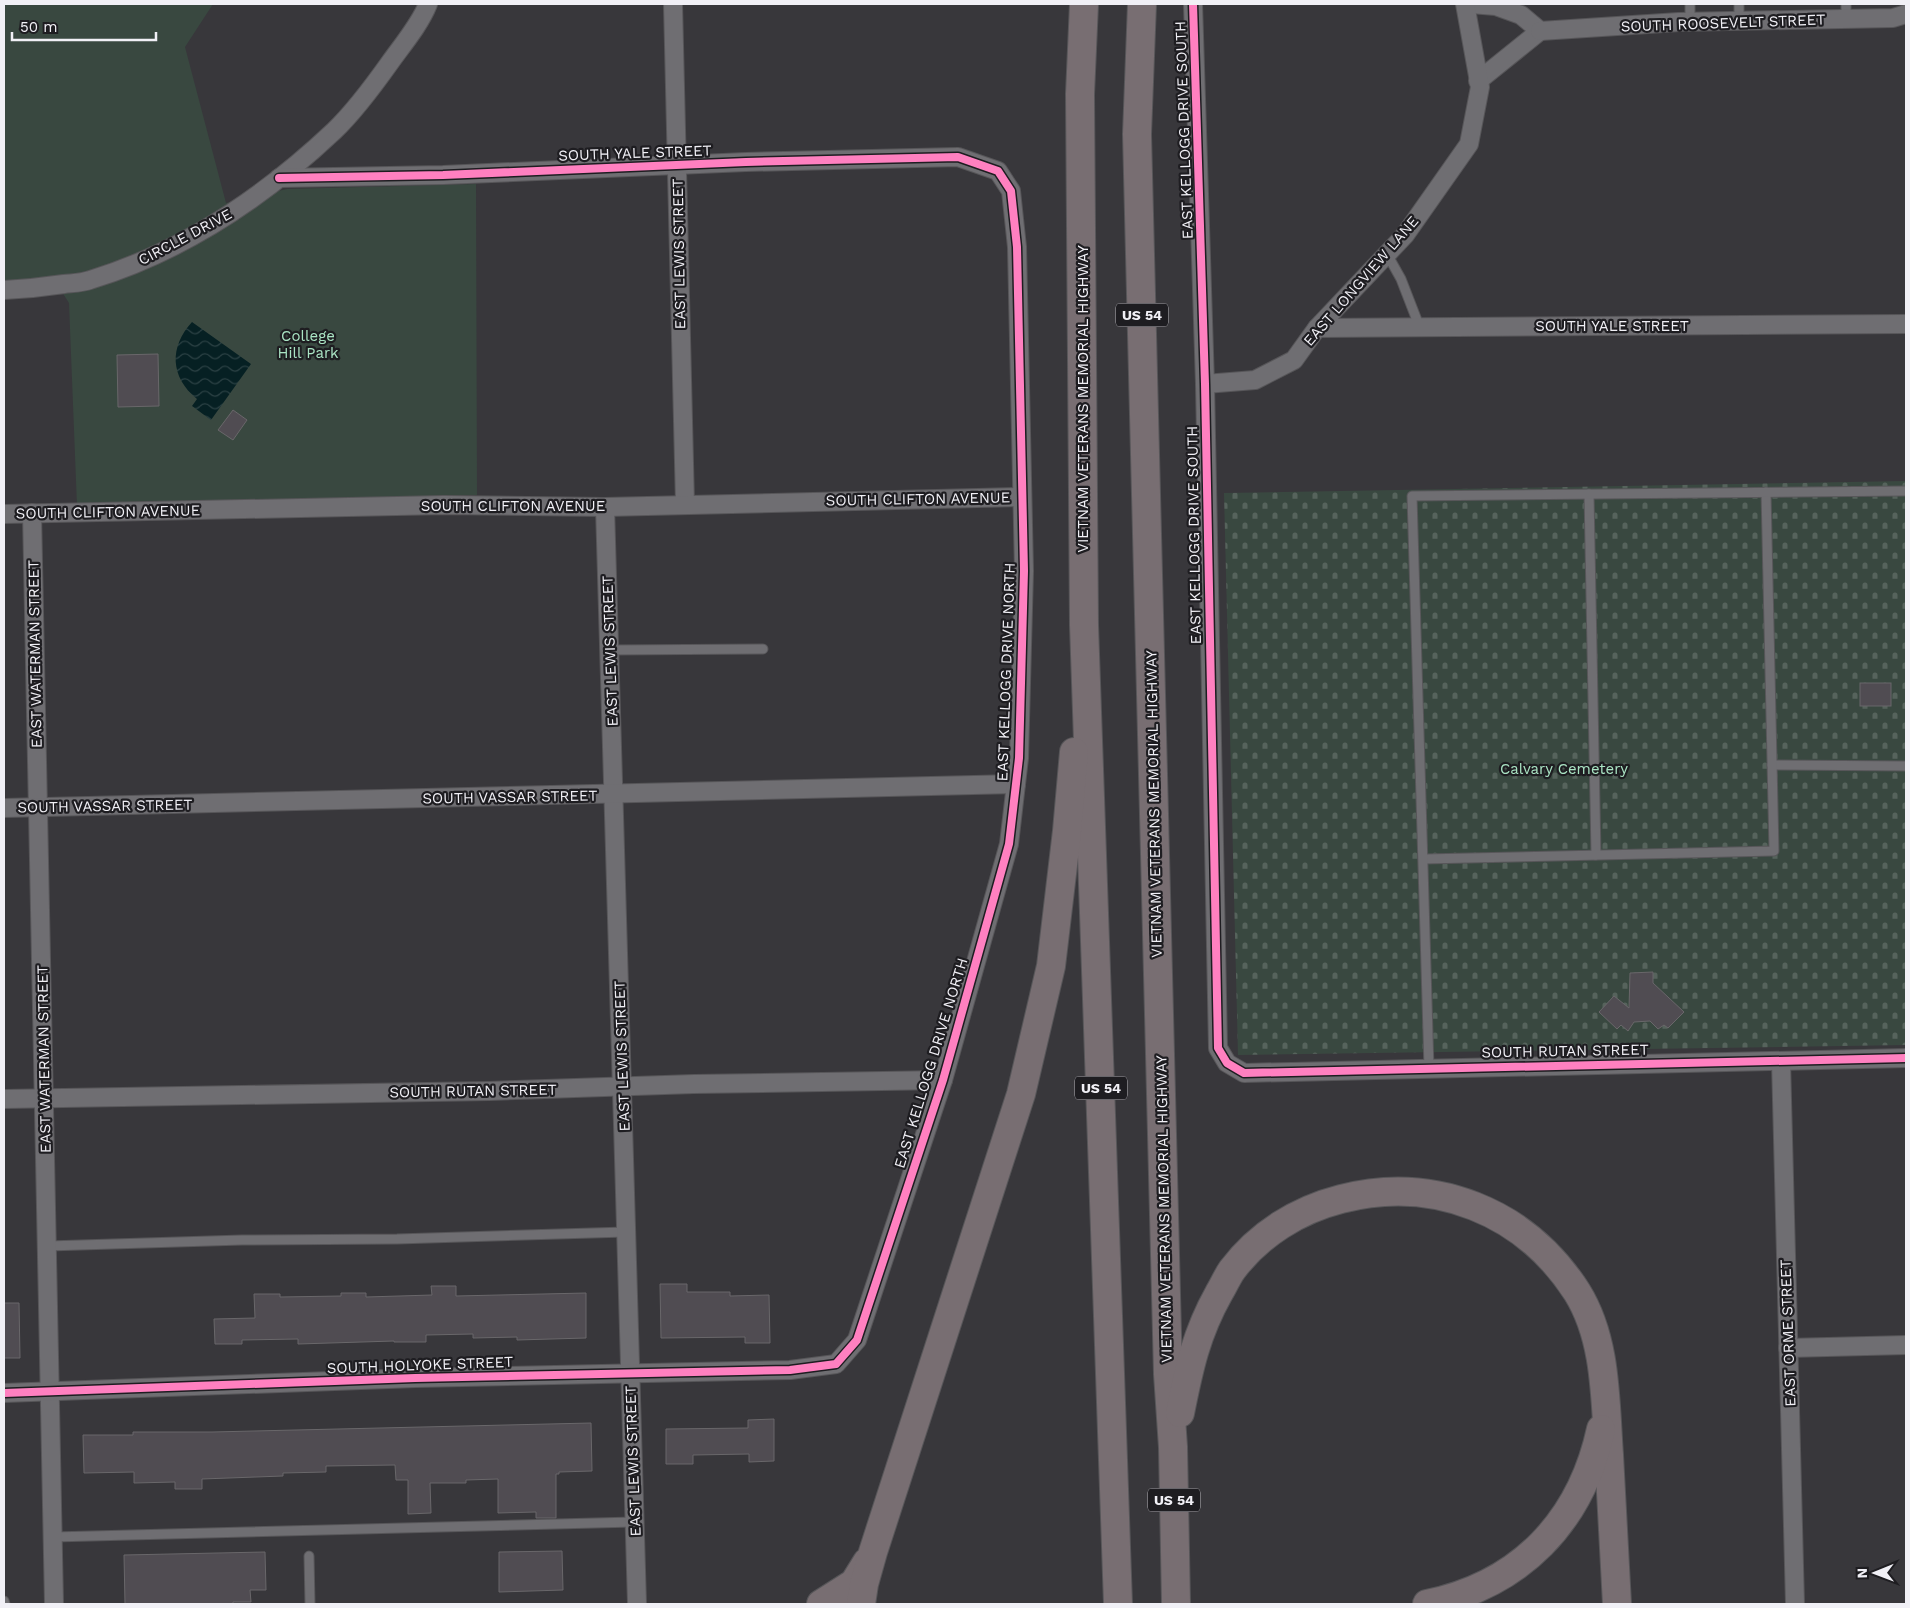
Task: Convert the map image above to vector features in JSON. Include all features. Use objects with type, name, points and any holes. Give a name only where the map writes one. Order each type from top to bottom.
[{"type":"highway","name":"VIETNAM VETERANS MEMORIAL HIGHWAY","points":[[1084,4],[1080,104],[1084,626],[1118,1604]]},
{"type":"highway","name":"VIETNAM VETERANS MEMORIAL HIGHWAY","points":[[1142,4],[1137,134],[1168,1374],[1173,1448],[1176,1604]]},
{"type":"highway","points":[[861,1604],[864,1584],[873,1552],[1021,1094],[1047,984],[1051,966],[1067,831],[1084,626]]},
{"type":"highway","points":[[1173,1448],[1190,1365],[1200,1331],[1232,1270],[1254,1245],[1278,1226],[1298,1214],[1326,1203],[1373,1192],[1428,1193],[1457,1199],[1487,1211],[1518,1229],[1538,1246],[1578,1293],[1592,1325],[1602,1366],[1605,1398],[1617,1604]]},
{"type":"highway","points":[[1427,1604],[1442,1601],[1495,1578],[1532,1555],[1548,1538],[1568,1512],[1585,1481],[1598,1441],[1605,1398]]},
{"type":"highway","points":[[821,1604],[854,1583],[873,1552]]},
{"type":"street","name":"CIRCLE DRIVE","points":[[4,290],[32,289],[88,281],[154,257],[221,221],[279,178],[334,130],[374,85],[425,12],[428,4]]},
{"type":"street","name":"EAST LEWIS STREET","points":[[673,4],[685,504]]},
{"type":"street","name":"EAST KELLOGG DRIVE SOUTH","points":[[1193,4],[1200,159],[1218,1048],[1227,1063]]},
{"type":"street","name":"EAST LONGVIEW LANE","points":[[1205,384],[1255,380],[1294,360],[1317,328],[1405,235],[1469,144],[1480,87],[1465,4]]},
{"type":"street","points":[[1470,4],[1496,6],[1521,15],[1540,31],[1478,81]]},
{"type":"street","name":"SOUTH ROOSEVELT STREET","points":[[1540,31],[1690,22],[1739,12],[1846,11],[1893,18],[1902,11]]},
{"type":"street","name":"SOUTH YALE STREET","points":[[279,178],[443,175],[677,165],[958,157],[990,169]]},
{"type":"street","name":"EAST KELLOGG DRIVE NORTH","points":[[836,1364],[857,1340],[943,1080],[1009,844],[1019,758],[1024,571],[1017,247],[1011,191],[998,171],[990,169]]},
{"type":"street","name":"SOUTH YALE STREET","points":[[1317,328],[1906,324]]},
{"type":"street","name":"SOUTH CLIFTON AVENUE","points":[[4,514],[444,505],[605,507],[1022,497]]},
{"type":"street","name":"EAST LEWIS STREET","points":[[605,507],[637,1604]]},
{"type":"street","name":"EAST WATERMAN STREET","points":[[32,513],[54,1604]]},
{"type":"street","name":"SOUTH VASSAR STREET","points":[[4,808],[1016,784]]},
{"type":"street","name":"SOUTH RUTAN STREET","points":[[1227,1063],[1244,1073],[1906,1058]]},
{"type":"street","name":"EAST ORME STREET","points":[[1781,1061],[1795,1604]]},
{"type":"street","name":"SOUTH RUTAN STREET","points":[[4,1099],[479,1092],[694,1084],[943,1080]]},
{"type":"street","points":[[1788,1348],[1906,1345]]},
{"type":"street","name":"SOUTH HOLYOKE STREET","points":[[4,1393],[415,1378],[790,1370],[836,1364]]},
{"type":"lane","points":[[1690,4],[1690,22]]},
{"type":"lane","points":[[1387,254],[1401,278],[1420,328]]},
{"type":"lane","points":[[1429,1068],[1412,496],[1906,491]]},
{"type":"lane","points":[[1424,860],[1774,851],[1766,492]]},
{"type":"lane","points":[[1589,494],[1596,855]]},
{"type":"lane","points":[[610,650],[763,648]]},
{"type":"lane","points":[[1772,765],[1906,766]]},
{"type":"lane","points":[[48,1246],[626,1232]]},
{"type":"lane","points":[[53,1537],[634,1522]]},
{"type":"lane","points":[[309,1556],[310,1604]]},
{"type":"green space","name":"College Hill Park","points":[[4,4],[213,4],[185,47],[226,203],[287,189],[476,184],[477,495],[77,506],[69,303],[55,281],[4,280]]},
{"type":"green space","name":"Calvary Cemetery","points":[[1906,481],[1906,1045],[1238,1055],[1224,493]]},
{"type":"water","points":[[192,322],[251,364],[211,420],[192,406],[197,399],[188,390],[177,372],[176,352],[179,341]]},
{"type":"building","points":[[158,354],[159,406],[118,407],[117,355]]},
{"type":"building","points":[[233,410],[247,420],[233,440],[218,430]]},
{"type":"building","points":[[1860,683],[1891,683],[1891,706],[1860,706]]},
{"type":"building","points":[[1653,972],[1653,983],[1684,1012],[1668,1028],[1664,1025],[1658,1029],[1650,1021],[1634,1022],[1628,1031],[1621,1025],[1617,1029],[1599,1012],[1614,996],[1629,1008],[1630,973]]},
{"type":"building","points":[[660,1284],[687,1284],[687,1292],[730,1292],[730,1296],[769,1295],[770,1343],[745,1343],[745,1337],[661,1338]]},
{"type":"building","points":[[431,1286],[456,1286],[456,1296],[586,1293],[586,1338],[517,1340],[517,1337],[473,1338],[473,1334],[426,1335],[426,1342],[298,1344],[298,1339],[242,1340],[242,1344],[215,1344],[214,1319],[255,1318],[254,1294],[280,1294],[280,1297],[341,1296],[341,1293],[366,1293],[366,1297],[432,1295]]},
{"type":"building","points":[[4,1303],[19,1303],[20,1358],[4,1358]]},
{"type":"building","points":[[774,1419],[774,1461],[749,1462],[749,1454],[693,1455],[693,1464],[666,1464],[666,1429],[748,1428],[748,1420]]},
{"type":"building","points":[[591,1423],[592,1471],[559,1472],[559,1474],[556,1474],[556,1518],[536,1518],[536,1512],[498,1513],[498,1479],[466,1480],[466,1483],[430,1483],[431,1513],[408,1514],[408,1480],[396,1480],[395,1465],[326,1466],[326,1472],[283,1473],[283,1476],[202,1479],[202,1489],[175,1489],[175,1482],[134,1483],[134,1472],[84,1473],[83,1435],[133,1435],[133,1432],[212,1432]]},
{"type":"building","points":[[562,1551],[563,1590],[499,1592],[499,1552]]},
{"type":"building","points":[[265,1552],[266,1590],[250,1590],[251,1602],[233,1602],[233,1604],[125,1604],[124,1555]]},
{"type":"cycle path","points":[[1193,4],[1205,384],[1218,1048],[1227,1063],[1244,1073],[1906,1058]]},
{"type":"cycle path","points":[[4,1393],[415,1378],[790,1370],[836,1364],[857,1340],[943,1080],[1009,844],[1019,758],[1024,571],[1017,247],[1011,191],[998,171],[958,157],[746,162],[443,175],[279,178]]}]
